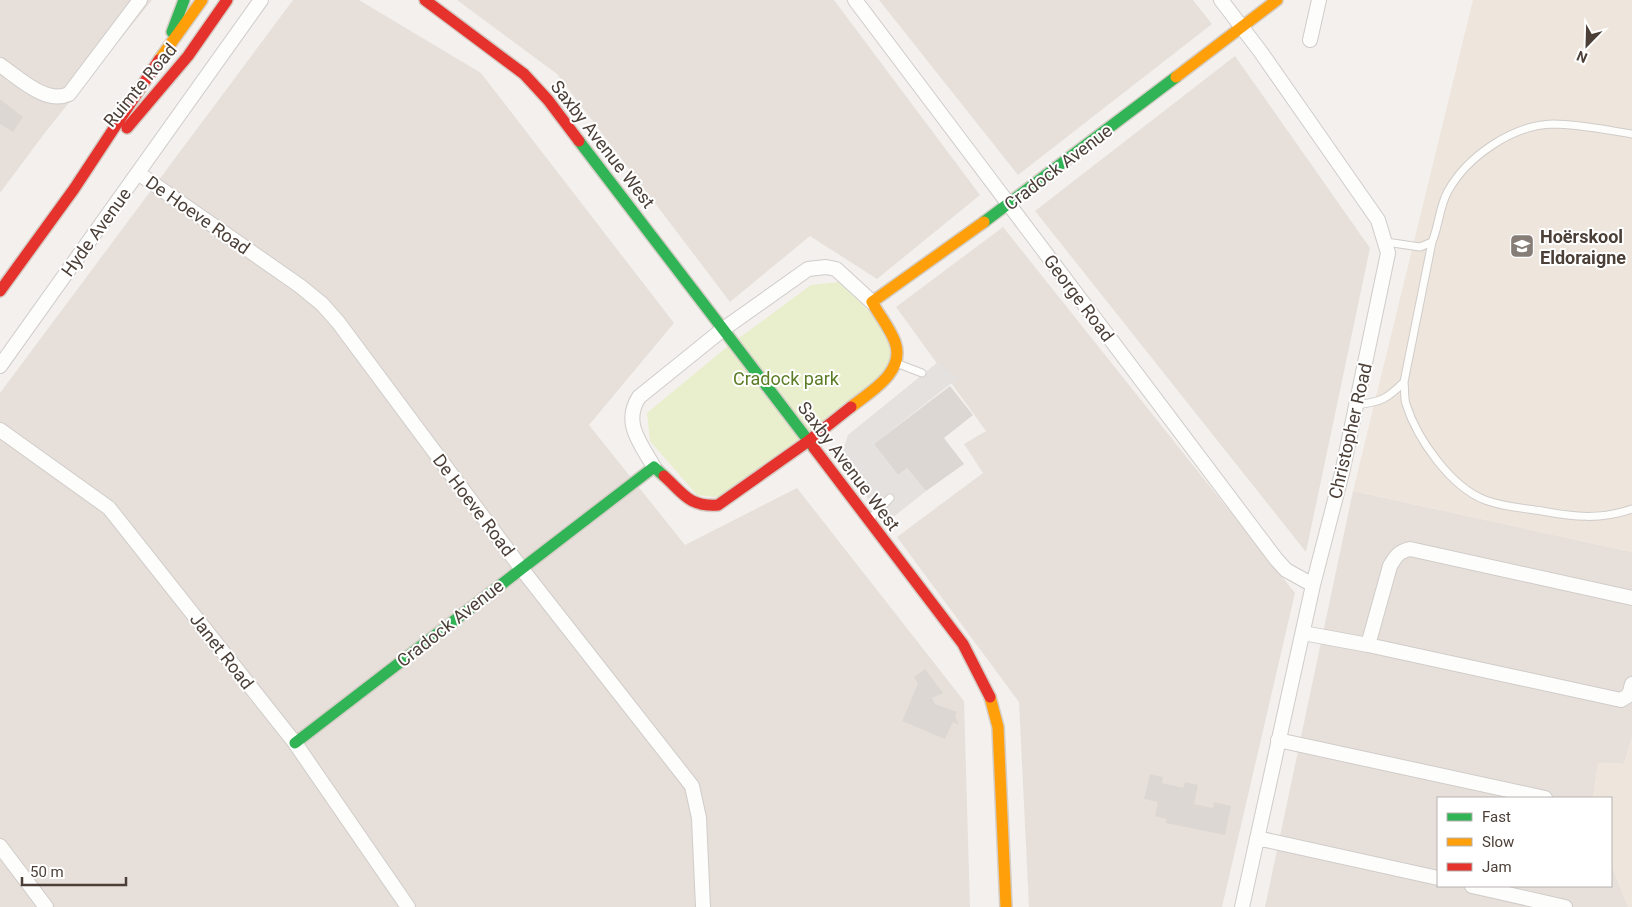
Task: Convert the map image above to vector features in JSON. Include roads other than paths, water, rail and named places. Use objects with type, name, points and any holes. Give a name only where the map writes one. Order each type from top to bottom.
[{"type":"street","points":[[0,65],[36,90],[47,94],[65,96],[72,92],[140,0]]},
{"type":"street","points":[[170,43],[173,25],[184,0]]},
{"type":"street","name":"Ruimte Road","points":[[0,291],[74,189],[170,43],[202,0]]},
{"type":"street","name":"Ruimte Road","points":[[74,189],[188,56],[228,0]]},
{"type":"street","name":"Hyde Avenue","points":[[0,366],[262,0]]},
{"type":"street","name":"Saxby Avenue West","points":[[425,0],[524,74],[548,100],[807,442],[963,644],[986,684],[993,701],[998,727],[1006,907]]},
{"type":"street","name":"George Road","points":[[855,0],[1276,559],[1286,570],[1313,585]]},
{"type":"street","name":"Christopher Road","points":[[1221,0],[1260,51],[1378,220],[1388,254],[1356,405],[1313,585],[1242,907]]},
{"type":"street","name":"Cradock Avenue","points":[[872,302],[1008,205],[1277,0]]},
{"type":"street","points":[[1310,40],[1320,0]]},
{"type":"street","name":"De Hoeve Road","points":[[138,173],[322,304],[521,568],[692,786],[699,818],[703,907]]},
{"type":"street","points":[[816,267],[836,269],[872,302],[896,343],[896,362],[886,379],[807,442],[718,505],[702,506],[694,503],[654,467],[634,432],[632,406],[639,396],[722,330],[800,274],[816,267]]},
{"type":"street","name":"Janet Road","points":[[0,430],[109,508],[294,743],[408,907]]},
{"type":"street","name":"Cradock Avenue","points":[[294,743],[654,467]]},
{"type":"street","points":[[1368,644],[1390,566],[1396,555],[1401,551],[1410,549],[1632,598]]},
{"type":"street","points":[[1303,633],[1368,644],[1621,700],[1627,698],[1632,684]]},
{"type":"street","points":[[1278,740],[1541,797]]},
{"type":"street","points":[[1258,838],[1437,878]]},
{"type":"street","points":[[0,846],[46,907]]},
{"type":"street","points":[[1476,887],[1566,907]]},
{"type":"lane","points":[[1632,134],[1585,126],[1551,124],[1518,132],[1493,143],[1478,156],[1448,190],[1442,205],[1432,242],[1404,382],[1406,404],[1425,444],[1455,481],[1483,499],[1498,504],[1574,517],[1604,517],[1632,509]]},
{"type":"lane","points":[[1386,242],[1420,247],[1432,242]]},
{"type":"lane","points":[[896,362],[922,373]]},
{"type":"lane","points":[[1356,405],[1378,403],[1390,396],[1404,382]]},
{"type":"lane","points":[[869,520],[890,498]]},
{"type":"place","name":"Hoërskool Eldoraigne","points":[[1522,246]]},
{"type":"park label","name":"Cradock park","points":[[786,378]]}]
